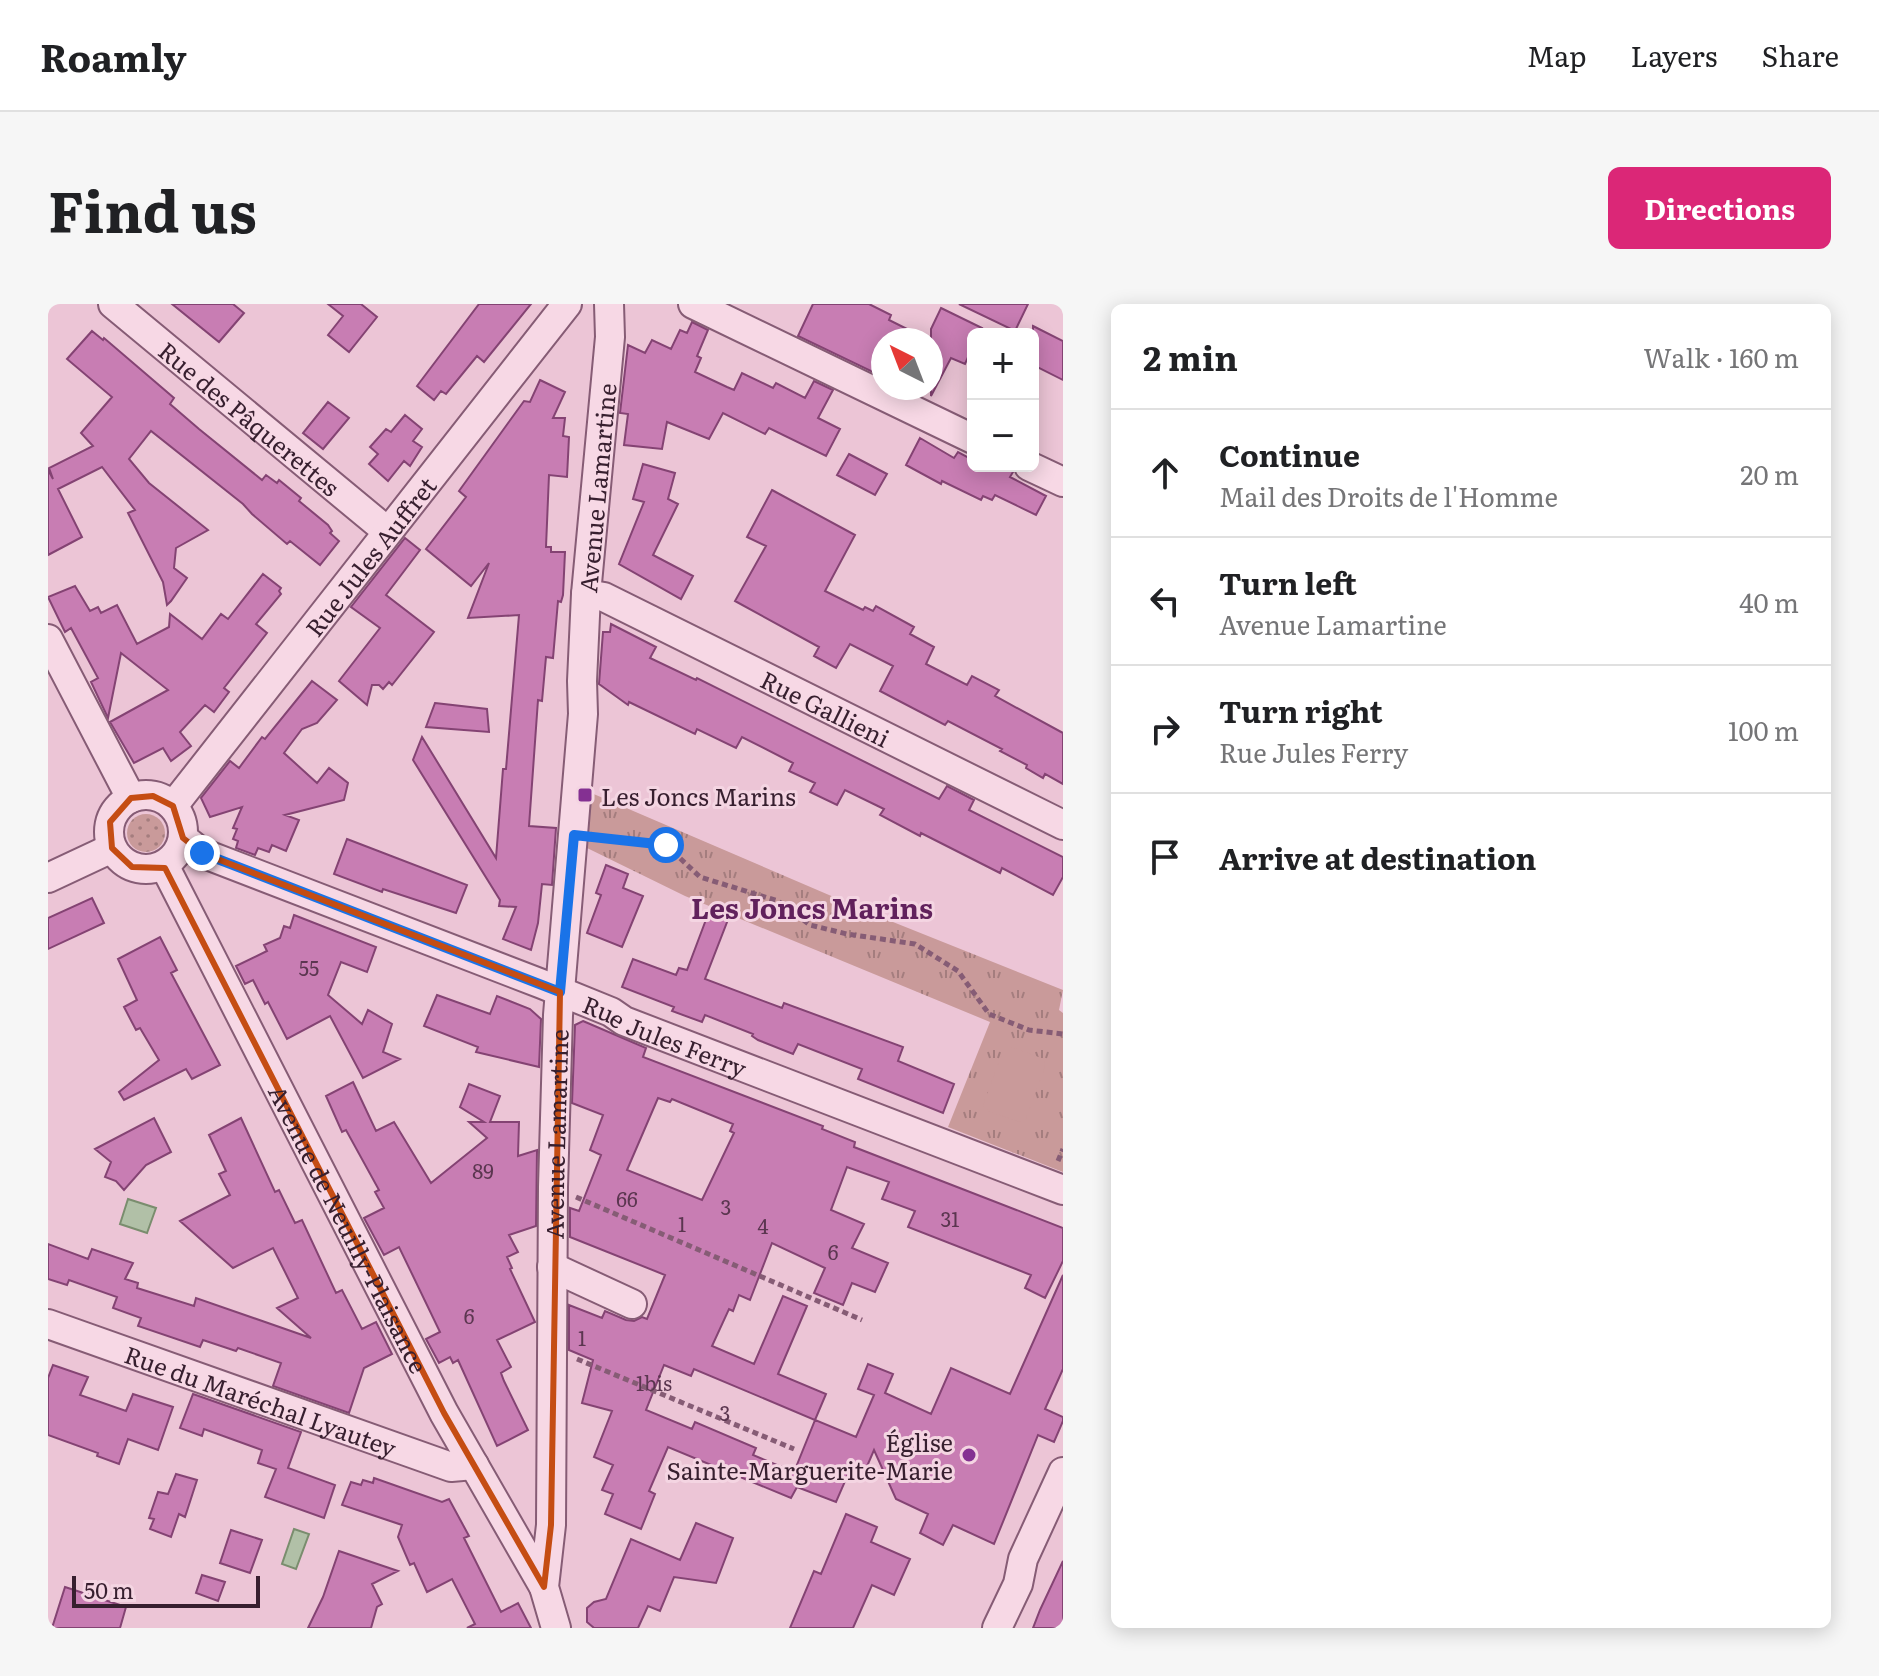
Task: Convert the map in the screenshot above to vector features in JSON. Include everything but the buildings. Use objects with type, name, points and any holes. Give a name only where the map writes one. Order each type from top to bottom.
[{"type":"street","name":"Rue des Pâquerettes","points":[[113,304],[387,531]]},
{"type":"street","name":"Rue Jules Auffret","points":[[173,806],[567,304]]},
{"type":"street","name":"Avenue Lamartine","points":[[556,1628],[544,1587],[551,1525],[553,1187],[560,992],[583,714],[586,594],[610,337],[609,304]]},
{"type":"street","points":[[693,304],[967,436]]},
{"type":"street","points":[[1039,471],[1063,482]]},
{"type":"street","name":"Rue Gallieni","points":[[586,594],[604,597],[1063,825]]},
{"type":"street","points":[[48,639],[131,798]]},
{"type":"street","points":[[153,796],[173,806],[179,816],[183,838],[179,849],[164,865],[143,869],[123,862],[112,848],[110,822],[115,812],[131,798],[153,796]]},
{"type":"street","name":"Rue Jules Ferry","points":[[183,838],[202,853],[611,1012],[624,1021],[1063,1190]]},
{"type":"street","points":[[48,878],[112,848]]},
{"type":"street","name":"Avenue de Neuilly-Plaisance","points":[[164,865],[364,1260],[474,1465],[544,1587]]},
{"type":"street","points":[[552,1267],[632,1304]]},
{"type":"street","name":"Rue du Maréchal Lyautey","points":[[48,1324],[451,1467],[474,1465]]},
{"type":"street","points":[[997,1628],[1018,1584],[1023,1559],[1063,1472]]},
{"type":"path","points":[[574,835],[666,845],[700,877],[778,901],[810,925],[915,944],[958,971],[989,1014],[1029,1030],[1063,1034]]},
{"type":"path","points":[[553,1187],[862,1320]]},
{"type":"path","points":[[552,1348],[794,1449]]},
{"type":"highlighted area","points":[[153,796],[173,806],[183,838],[202,853],[560,992],[551,1525],[544,1587],[444,1413],[165,868],[132,867],[112,848],[110,822],[131,798]]},
{"type":"green space","points":[[589,792],[878,916],[1063,990],[1059,1010],[1063,1013],[1063,1172],[948,1127],[990,1022],[685,896],[585,847]]},
{"type":"green space","points":[[146,814],[159,820],[165,833],[159,846],[146,852],[133,846],[127,833],[133,820]]},
{"type":"green space","points":[[1011,1047],[1044,1059],[1045,1067],[1025,1121],[1020,1122],[988,1111],[983,1105],[1003,1051]]},
{"type":"shaded area","points":[[128,1199],[156,1208],[147,1233],[120,1224]]},
{"type":"shaded area","points":[[294,1529],[309,1534],[296,1569],[282,1564]]},
{"type":"place","name":"Les Joncs Marins","points":[[585,795]]},
{"type":"place","name":"Église Sainte-Marguerite-Marie","points":[[969,1455]]},
{"type":"district","name":"Les Joncs Marins","points":[[812,907]]},
{"type":"route","points":[[202,853],[560,992],[574,835],[666,845]]}]
